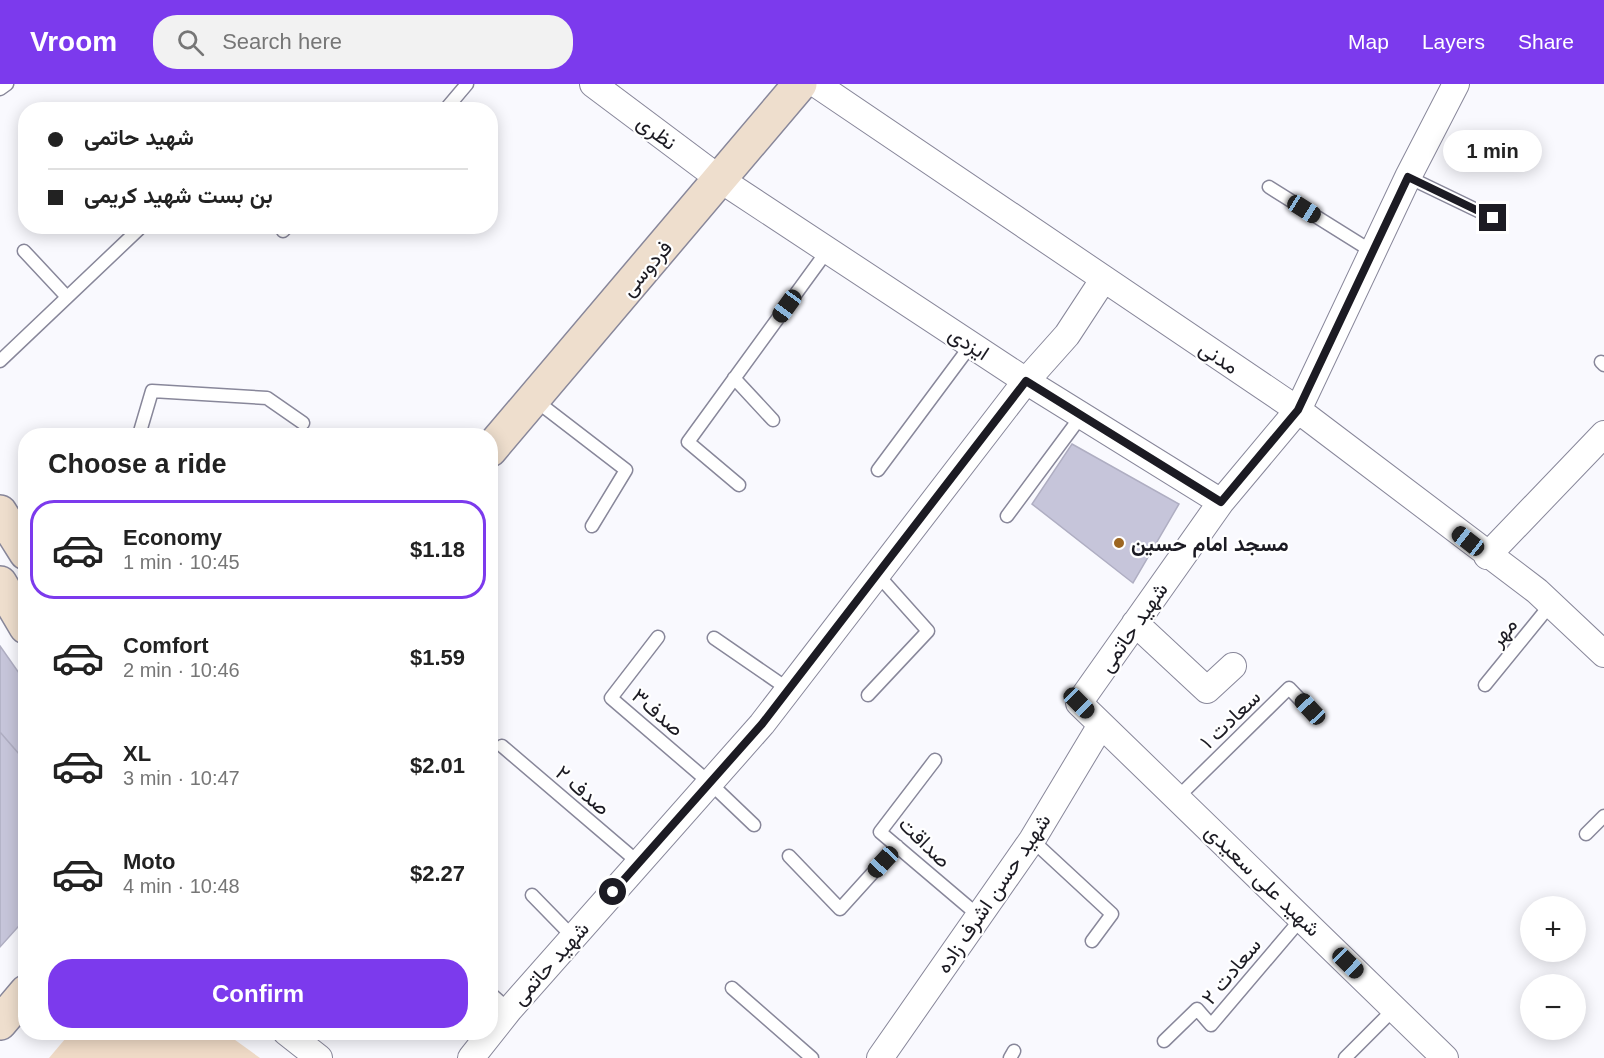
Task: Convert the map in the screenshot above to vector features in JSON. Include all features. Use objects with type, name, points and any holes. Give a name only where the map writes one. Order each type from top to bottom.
[{"type":"street","name":"نظری","points":[[593,84],[721,180]]},
{"type":"street","name":"فردوسی","points":[[498,441],[800,84]]},
{"type":"street","name":"مدنی","points":[[816,84],[1298,410],[1551,604],[1604,654]]},
{"type":"street","name":"شهید حاتمی","points":[[1079,703],[1221,502],[1298,410],[1408,177],[1456,84]]},
{"type":"street","name":"ایزدی","points":[[721,180],[1026,381],[1221,502]]},
{"type":"street","name":"شهید حاتمی","points":[[500,1001],[573,937],[710,783],[788,689],[1026,381],[1067,334],[1103,280]]},
{"type":"street","points":[[1487,556],[1604,434]]},
{"type":"street","points":[[0,512],[18,540]]},
{"type":"street","points":[[0,583],[18,613]]},
{"type":"street","points":[[1136,623],[1207,690],[1233,666]]},
{"type":"street","name":"شهید علی سعیدی","points":[[1079,703],[1445,1058]]},
{"type":"street","name":"شهید حسن اشرف زاده","points":[[880,1058],[1032,840],[1101,725]]},
{"type":"street","points":[[0,1023],[18,1002]]},
{"type":"street","points":[[296,1040],[320,1058]]},
{"type":"street","name":"شهید حاتمی","points":[[471,1058],[480,1040]]},
{"type":"lane","points":[[0,89],[7,84]]},
{"type":"lane","points":[[452,102],[467,84]]},
{"type":"lane","points":[[1408,177],[1493,218]]},
{"type":"lane","points":[[1269,187],[1373,252]]},
{"type":"lane","points":[[0,361],[134,234]]},
{"type":"lane","points":[[24,251],[67,297]]},
{"type":"lane","points":[[739,485],[688,442],[827,251]]},
{"type":"lane","points":[[878,470],[971,345]]},
{"type":"lane","points":[[734,378],[773,420]]},
{"type":"lane","points":[[141,428],[152,391],[267,398],[303,423]]},
{"type":"lane","points":[[534,399],[626,470],[592,526]]},
{"type":"lane","points":[[1007,516],[1082,415]]},
{"type":"lane","points":[[868,695],[928,631],[877,574]]},
{"type":"lane","name":"مهر","points":[[1485,685],[1551,604]]},
{"type":"lane","name":"صدف۳","points":[[658,636],[611,698],[710,783]]},
{"type":"lane","points":[[714,638],[788,689]]},
{"type":"lane","name":"سعادت ۱","points":[[1177,798],[1289,688],[1310,709]]},
{"type":"lane","name":"صدف ۲","points":[[502,747],[639,863]]},
{"type":"lane","name":"صداقت","points":[[935,760],[880,832],[979,916]]},
{"type":"lane","points":[[710,783],[754,825]]},
{"type":"lane","points":[[1586,834],[1604,816]]},
{"type":"lane","points":[[1032,840],[1112,914],[1092,941]]},
{"type":"lane","points":[[789,856],[840,909],[897,846]]},
{"type":"lane","points":[[532,895],[573,937]]},
{"type":"lane","name":"سعادت ۲","points":[[1164,1041],[1197,1009],[1211,1025],[1302,918]]},
{"type":"lane","points":[[732,988],[812,1058]]},
{"type":"lane","points":[[1345,1058],[1395,1008]]},
{"type":"shaded area","points":[[64,1040],[235,1040],[260,1058],[49,1058]]},
{"type":"building","name":"مسجد امام حسین","points":[[1072,444],[1179,504],[1133,583],[1032,504]]},
{"type":"building","points":[[0,646],[18,672],[18,753],[0,732]]},
{"type":"building","points":[[0,732],[18,753],[18,927],[0,947]]},
{"type":"place","name":"مسجد امام حسین","points":[[1119,543]]},
{"type":"route","points":[[613,892],[762,724],[1026,381],[1221,502],[1298,410],[1408,177],[1493,218]]}]
